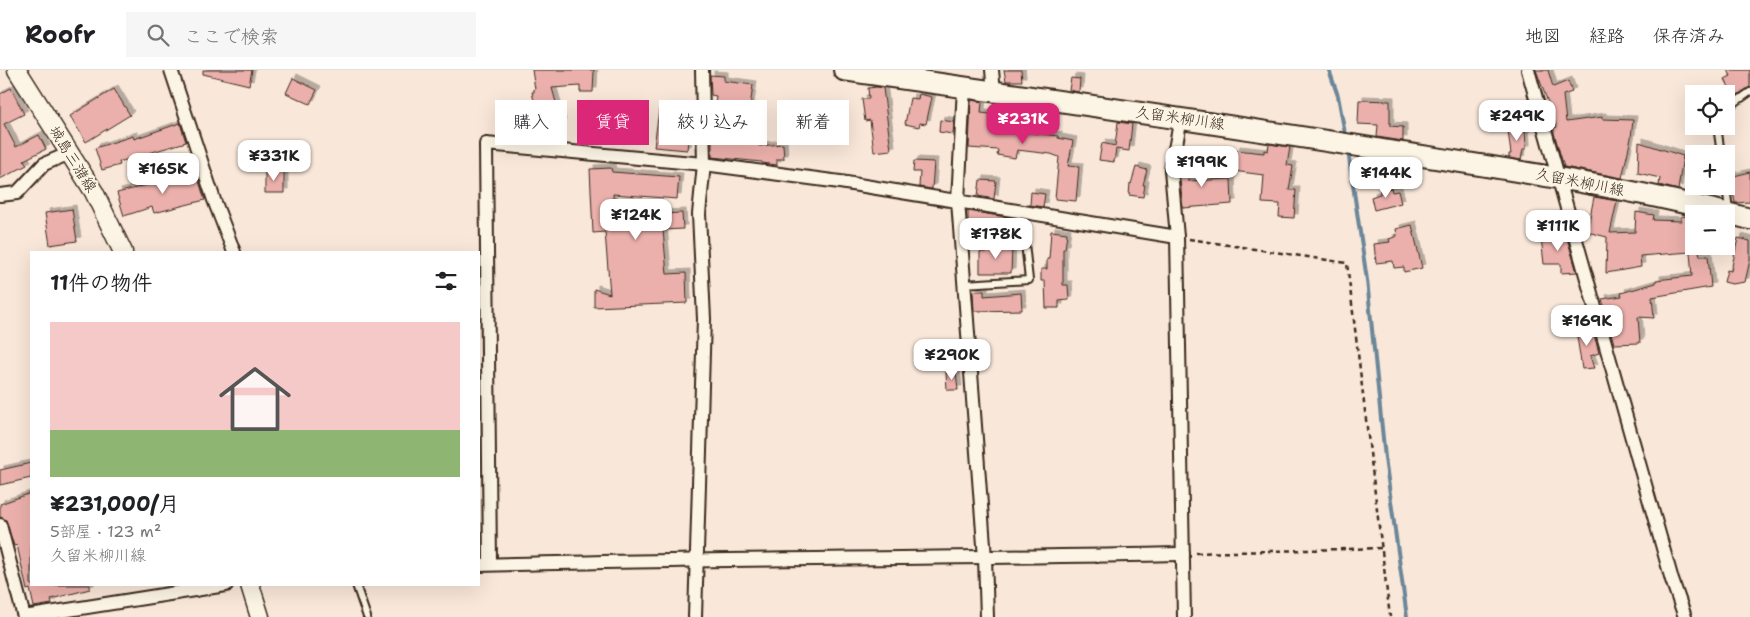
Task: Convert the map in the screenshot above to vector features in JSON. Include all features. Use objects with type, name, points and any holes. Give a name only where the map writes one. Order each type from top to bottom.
[{"type":"main road","name":"城島三潴線","points":[[16,70],[94,192],[123,251]]},
{"type":"main road","name":"久留米柳川線","points":[[844,70],[1180,118],[1557,177],[1697,205]]},
{"type":"main road","name":"久留米柳川線","points":[[1735,214],[1750,219]]},
{"type":"main road","points":[[250,586],[260,617]]},
{"type":"street","points":[[171,70],[234,251]]},
{"type":"street","points":[[696,617],[704,319],[699,214],[704,164],[702,70]]},
{"type":"street","points":[[992,70],[994,92]]},
{"type":"street","points":[[1528,70],[1672,580],[1685,617]]},
{"type":"street","points":[[964,87],[958,201],[985,558],[987,617]]},
{"type":"street","points":[[1180,118],[1171,170],[1177,237],[1184,617]]},
{"type":"street","points":[[1177,237],[840,182],[704,164],[486,144],[484,564],[1183,554]]},
{"type":"street","points":[[0,196],[17,193],[44,164],[70,153]]},
{"type":"street","points":[[0,525],[24,617],[220,586]]},
{"type":"lane","points":[[1735,103],[1750,92]]},
{"type":"lane","points":[[961,240],[1025,243],[1029,280],[964,284]]},
{"type":"lane","points":[[356,586],[367,617]]},
{"type":"path","points":[[1177,237],[1347,263],[1390,617]]},
{"type":"path","points":[[1183,554],[1382,548]]},
{"type":"building","points":[[203,70],[252,70],[249,85],[203,74]]},
{"type":"building","points":[[532,70],[594,70],[593,92],[580,92],[580,86],[552,88],[555,100],[534,100],[532,92],[535,89]]},
{"type":"building","points":[[1004,70],[1021,70],[1022,81],[1006,81]]},
{"type":"building","points":[[1536,70],[1548,70],[1553,87],[1568,81],[1572,92],[1563,95],[1566,122],[1602,117],[1602,119],[1633,120],[1622,178],[1564,167],[1554,133],[1554,128],[1557,127]]},
{"type":"building","points":[[1728,70],[1750,70],[1750,87],[1735,96],[1735,85],[1728,85],[1725,79],[1731,76]]},
{"type":"building","points":[[710,75],[724,76],[724,81],[753,85],[751,100],[716,100],[716,96],[711,95]]},
{"type":"building","points":[[293,78],[317,90],[310,104],[286,93]]},
{"type":"building","points":[[1071,78],[1080,79],[1079,92],[1069,90]]},
{"type":"building","points":[[11,88],[24,114],[4,124],[16,147],[39,135],[46,149],[24,160],[27,165],[0,179],[0,94]]},
{"type":"building","points":[[868,88],[883,88],[891,150],[874,152],[870,120],[865,121],[862,99],[869,99]]},
{"type":"building","points":[[114,89],[130,115],[86,142],[70,116]]},
{"type":"building","points":[[919,94],[932,97],[926,124],[920,123],[919,127],[905,124],[910,98],[918,99]]},
{"type":"building","points":[[971,100],[982,102],[981,113],[1025,118],[1023,132],[1058,136],[1058,138],[1073,141],[1068,166],[1079,167],[1076,201],[1055,199],[1059,157],[1051,154],[1017,150],[1015,158],[997,155],[998,150],[969,148]]},
{"type":"building","points":[[1359,100],[1390,101],[1390,126],[1403,127],[1403,141],[1377,137],[1378,125],[1358,124]]},
{"type":"building","points":[[659,110],[659,145],[688,145],[687,150],[654,147]]},
{"type":"building","points":[[940,120],[954,122],[953,134],[939,132]]},
{"type":"building","points":[[1118,122],[1132,124],[1129,151],[1116,149],[1114,162],[1099,160],[1102,143],[1115,146]]},
{"type":"building","points":[[180,123],[186,142],[119,162],[120,165],[102,170],[95,148],[133,136],[134,139]]},
{"type":"building","points":[[1514,124],[1525,127],[1526,149],[1523,149],[1521,160],[1509,158],[1509,154],[1511,154],[1508,131],[1514,131]]},
{"type":"building","points":[[1639,142],[1683,156],[1678,190],[1659,185],[1660,178],[1638,173]]},
{"type":"building","points":[[1269,144],[1290,147],[1287,165],[1293,166],[1289,190],[1296,190],[1294,218],[1279,217],[1280,204],[1262,203],[1264,175],[1233,171],[1236,150],[1264,153],[1264,150],[1268,151]]},
{"type":"building","points":[[712,145],[783,145],[784,159],[777,159],[777,165],[712,157]]},
{"type":"building","points":[[1183,150],[1193,151],[1188,181],[1231,179],[1232,204],[1183,208],[1179,170]]},
{"type":"building","points":[[914,161],[934,162],[932,189],[919,187],[920,172],[913,172]]},
{"type":"building","points":[[1136,167],[1147,170],[1143,185],[1145,185],[1143,197],[1129,195],[1130,183]]},
{"type":"building","points":[[611,168],[612,172],[679,177],[677,199],[613,194],[614,216],[682,213],[683,229],[663,230],[667,274],[686,273],[687,303],[594,307],[594,289],[610,294],[605,232],[593,233],[590,169]]},
{"type":"building","points":[[265,170],[284,171],[284,193],[265,193]]},
{"type":"building","points":[[196,172],[205,200],[154,213],[152,207],[124,216],[117,193]]},
{"type":"building","points":[[1750,172],[1750,202],[1735,203],[1733,195],[1735,195],[1735,176]]},
{"type":"building","points":[[980,180],[996,181],[994,199],[978,196]]},
{"type":"building","points":[[1391,188],[1392,192],[1398,191],[1401,203],[1374,210],[1371,197],[1380,194],[1380,190]]},
{"type":"building","points":[[1031,192],[1045,194],[1043,207],[1030,205]]},
{"type":"building","points":[[1594,197],[1617,201],[1610,233],[1635,232],[1636,212],[1654,215],[1653,220],[1681,221],[1681,216],[1685,217],[1685,252],[1640,256],[1641,267],[1606,273],[1607,237],[1587,232]]},
{"type":"building","points":[[72,209],[77,241],[50,245],[45,213]]},
{"type":"building","points":[[968,211],[1025,220],[1023,236],[986,236],[986,227],[968,225]]},
{"type":"building","points":[[1412,225],[1422,268],[1404,272],[1404,267],[1394,268],[1393,261],[1376,263],[1374,244],[1390,242],[1389,239],[1397,236],[1396,229]]},
{"type":"building","points":[[1051,231],[1067,233],[1065,249],[1063,249],[1063,285],[1068,285],[1069,300],[1059,301],[1059,308],[1046,308],[1045,281],[1041,281],[1041,269],[1047,269],[1047,259],[1049,259]]},
{"type":"building","points":[[1564,231],[1577,272],[1561,273],[1561,264],[1544,264],[1541,237]]},
{"type":"building","points":[[1738,238],[1750,241],[1750,260],[1745,282],[1732,284],[1724,282],[1727,270],[1731,271]]},
{"type":"building","points":[[986,246],[1012,247],[1011,273],[980,273],[980,252],[986,252]]},
{"type":"building","points":[[1690,255],[1708,256],[1711,287],[1652,297],[1654,318],[1638,317],[1640,343],[1614,344],[1602,299],[1622,296],[1621,293],[1656,283],[1656,280],[1692,276]]},
{"type":"building","points":[[973,291],[984,291],[984,296],[1021,293],[1022,310],[974,311]]},
{"type":"building","points":[[1592,327],[1599,353],[1590,356],[1594,368],[1582,369],[1576,330]]},
{"type":"building","points":[[946,372],[956,372],[958,390],[947,390]]},
{"type":"building","points":[[30,463],[30,478],[0,485],[0,470]]},
{"type":"building","points":[[30,493],[30,586],[90,586],[90,589],[51,599],[52,604],[34,607],[30,589],[27,590],[17,545],[14,546],[6,520],[0,517],[0,504]]},
{"type":"waterway","points":[[1329,70],[1338,96],[1346,139]]},
{"type":"waterway","points":[[1348,151],[1367,280],[1385,458],[1407,617]]}]
